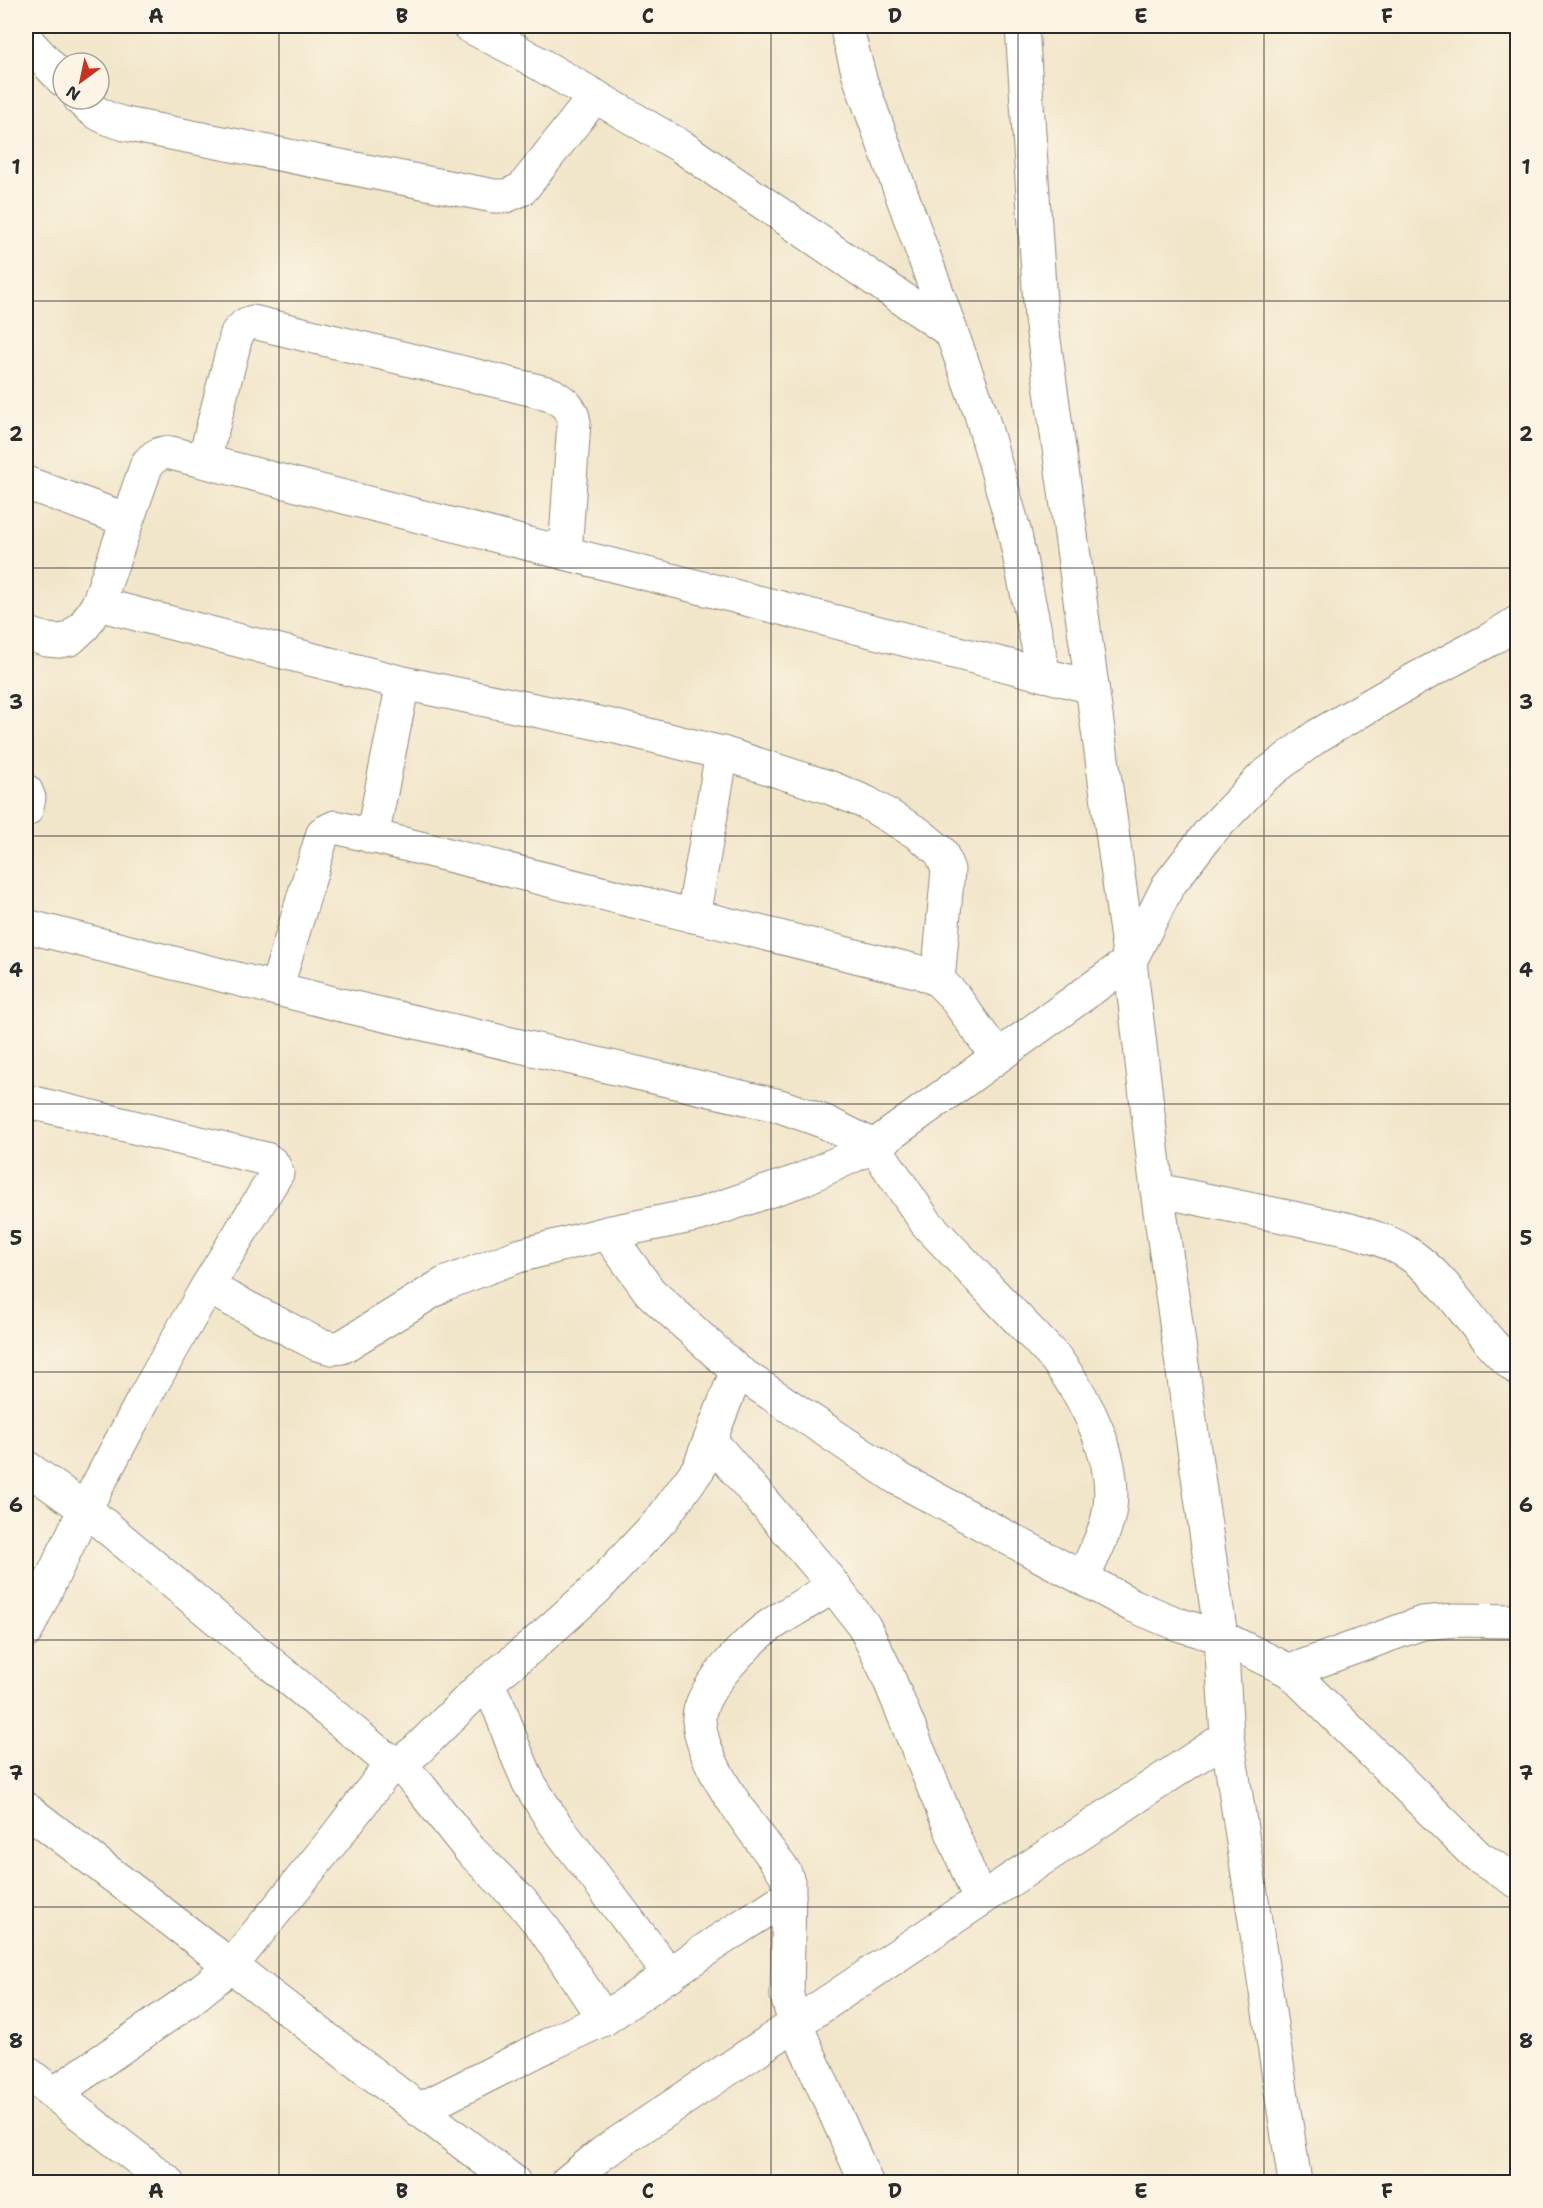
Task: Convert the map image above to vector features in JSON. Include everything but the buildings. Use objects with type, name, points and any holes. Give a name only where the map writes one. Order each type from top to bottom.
[{"type":"street","points":[[469,26],[514,49],[682,147],[951,332]]},
{"type":"street","points":[[846,26],[860,79],[981,414],[1014,530],[1044,675]]},
{"type":"street","points":[[1022,26],[1041,318],[1130,961],[1157,1190],[1221,1637],[1227,1737],[1295,2182]]},
{"type":"street","points":[[26,40],[51,67]]},
{"type":"street","points":[[93,111],[106,119],[125,124],[494,196],[507,196],[522,189],[595,96]]},
{"type":"street","points":[[204,461],[237,333],[245,325],[253,322],[551,394],[568,405],[573,413],[574,422],[565,553]]},
{"type":"street","points":[[26,633],[47,640],[59,641],[70,639],[84,626],[98,604],[147,464],[162,452],[1092,687]]},
{"type":"street","points":[[26,483],[127,520]]},
{"type":"street","points":[[98,604],[403,683],[612,726],[722,753],[831,788],[867,803],[919,834],[941,852],[948,870],[938,980]]},
{"type":"street","points":[[207,1287],[308,1340],[332,1348],[350,1342],[444,1284],[518,1256],[607,1233],[712,1210],[801,1180],[874,1146],[1130,961],[1168,886],[1209,833],[1263,777],[1317,736],[1518,622]]},
{"type":"street","points":[[372,837],[403,683]]},
{"type":"street","points":[[693,916],[722,753]]},
{"type":"street","points":[[26,791],[29,798],[26,810]]},
{"type":"street","points":[[276,989],[323,833],[335,827],[920,972],[938,980],[953,995],[997,1056]]},
{"type":"street","points":[[26,926],[276,989],[780,1106],[825,1122],[874,1146],[932,1230],[1056,1359],[1074,1383],[1102,1444],[1112,1484],[1108,1520],[1083,1578]]},
{"type":"street","points":[[26,1101],[266,1159],[273,1164],[278,1173],[207,1287],[85,1509],[26,1632]]},
{"type":"street","points":[[1157,1190],[1350,1230],[1378,1238],[1407,1252],[1434,1275],[1503,1358],[1518,1369]]},
{"type":"street","points":[[607,1233],[650,1292],[737,1371],[897,1478],[1132,1605],[1168,1621],[1221,1637],[1290,1671],[1478,1857],[1518,1882]]},
{"type":"street","points":[[55,2093],[187,2002],[230,1967],[396,1763],[417,1750],[487,1683],[596,1590],[661,1520],[699,1468],[737,1371]]},
{"type":"street","points":[[711,1441],[834,1586],[864,1626],[885,1669],[980,1899]]},
{"type":"street","points":[[26,1467],[85,1509],[381,1755],[396,1763],[420,1787],[470,1850],[521,1901],[544,1929],[604,2019]]},
{"type":"street","points":[[834,1586],[770,1626],[735,1657],[708,1691],[698,1718],[708,1757],[731,1798],[785,1873],[789,1885],[788,1996],[795,2024],[866,2182]]},
{"type":"street","points":[[1290,1671],[1422,1623],[1455,1620],[1518,1621]]},
{"type":"street","points":[[487,1683],[529,1783],[552,1820],[670,1975]]},
{"type":"street","points":[[567,2182],[603,2153],[980,1899],[1227,1737]]},
{"type":"street","points":[[26,1809],[514,2182]]},
{"type":"street","points":[[419,2110],[604,2019],[789,1896]]},
{"type":"street","points":[[26,2072],[164,2181]]}]
